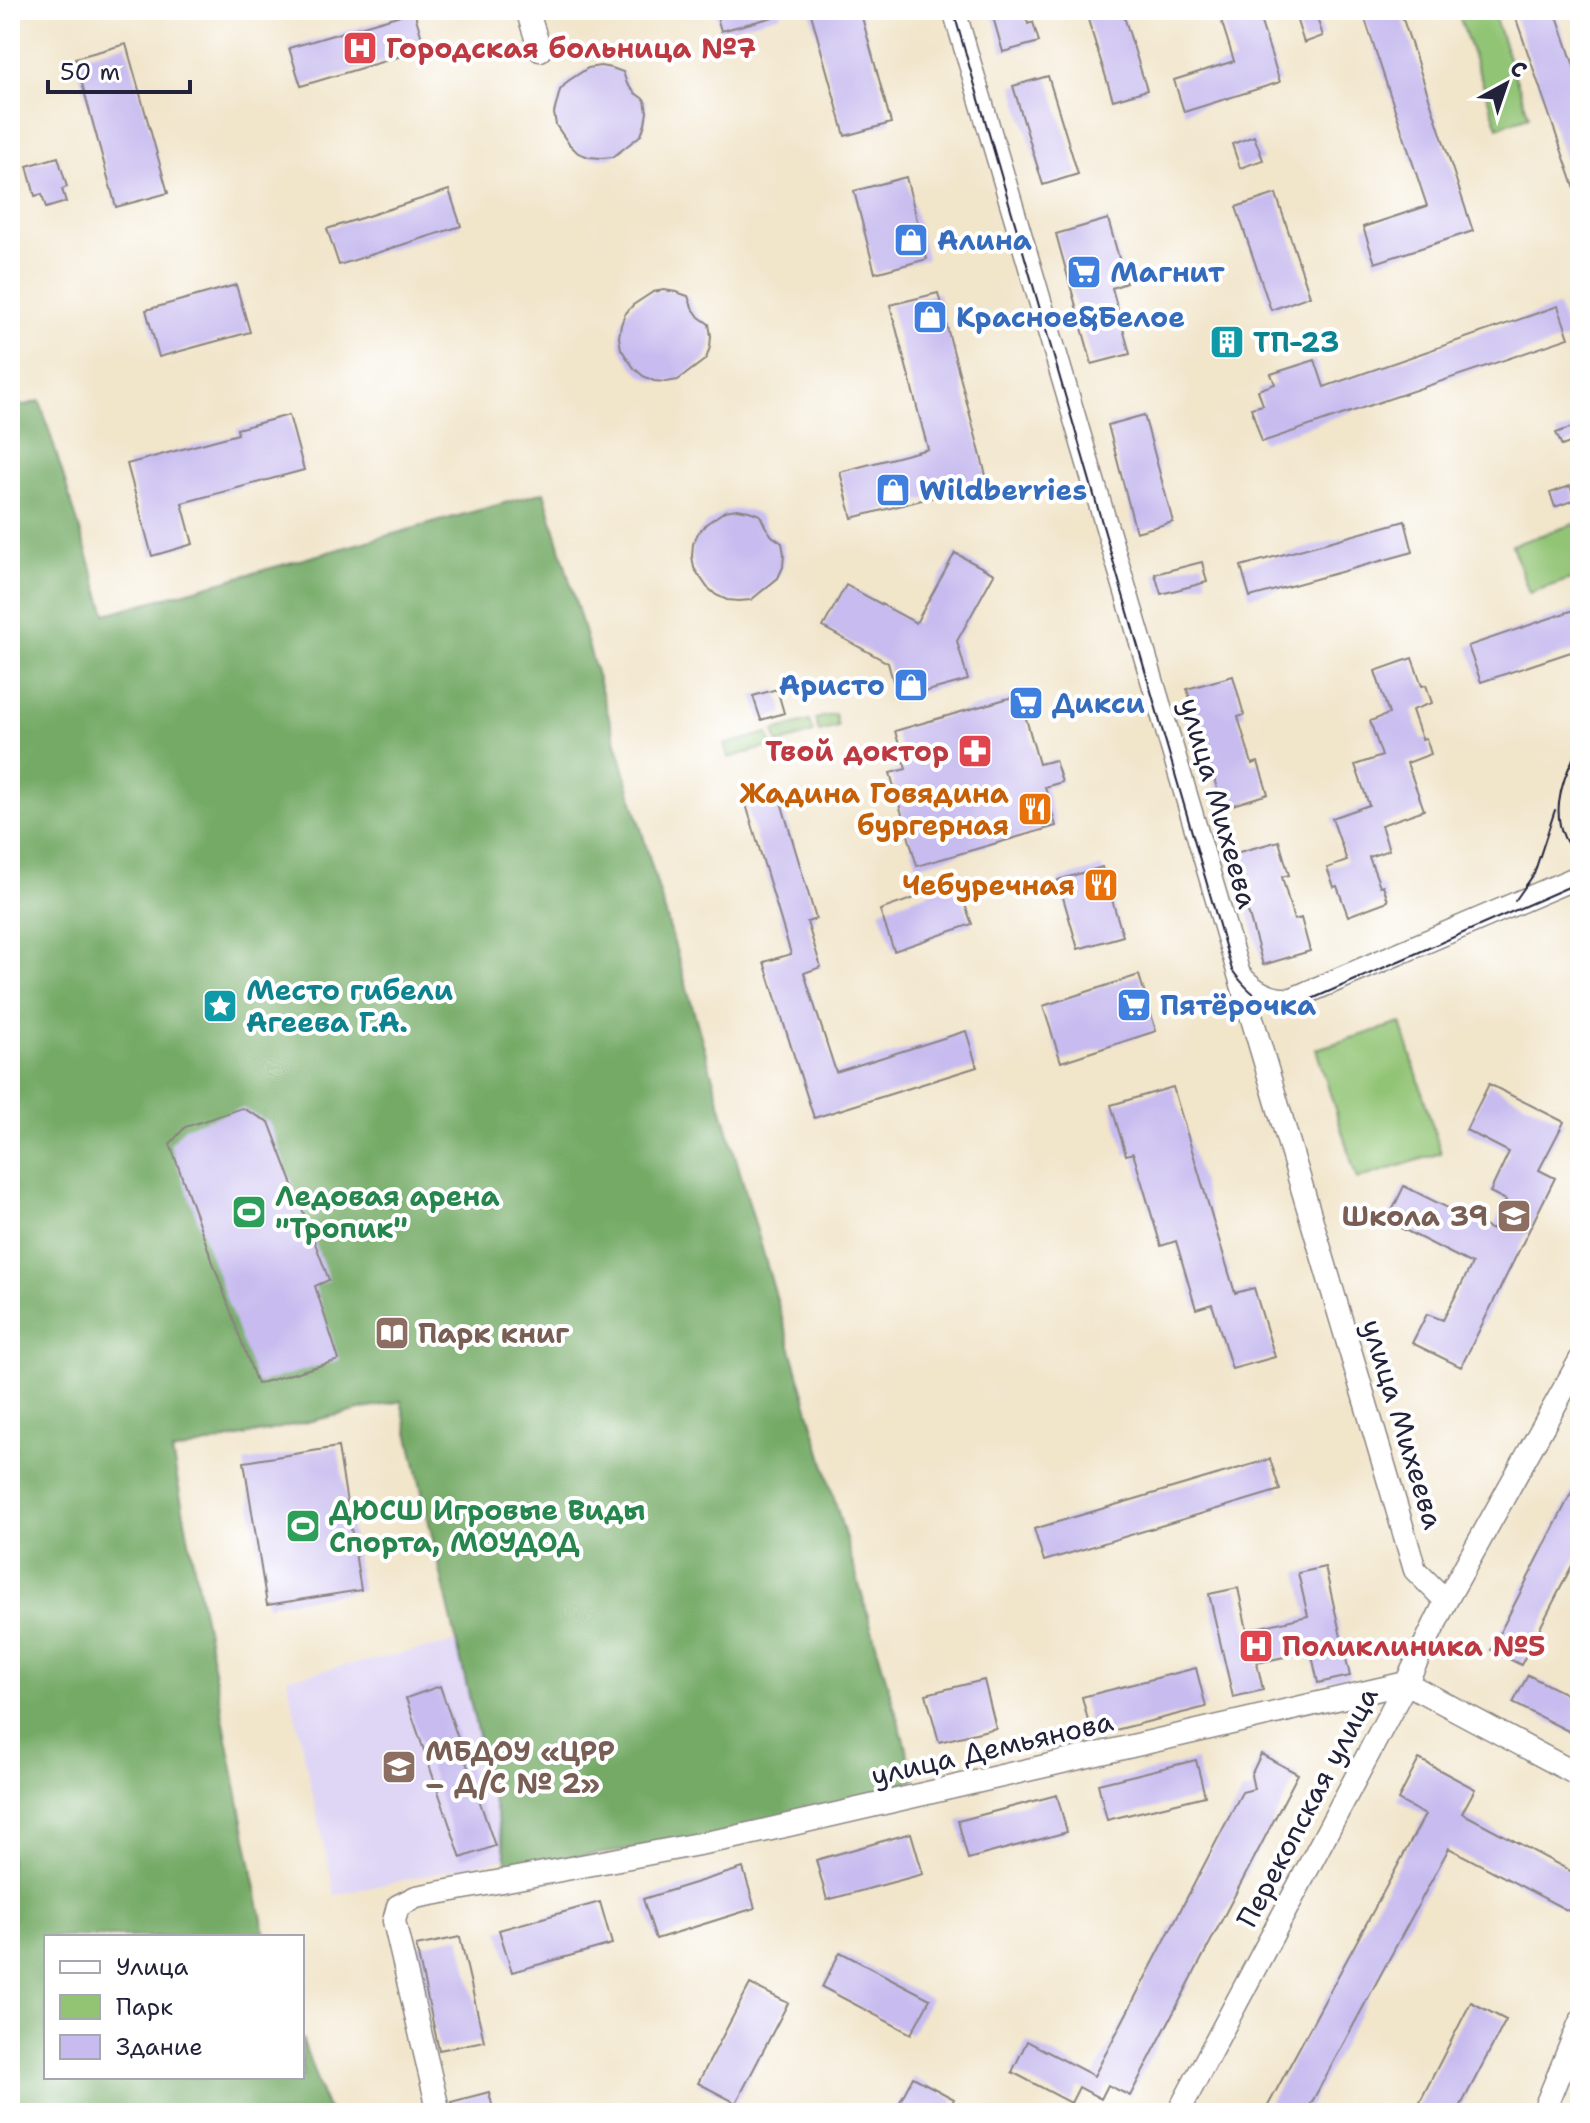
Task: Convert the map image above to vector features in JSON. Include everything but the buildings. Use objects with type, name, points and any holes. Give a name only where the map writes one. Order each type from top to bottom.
[{"type":"street","points":[[527,10],[540,50]]},
{"type":"street","name":"улица Михеева","points":[[954,10],[1415,1570],[1446,1601]]},
{"type":"street","points":[[1237,971],[1246,982],[1267,996],[1292,999],[1580,876]]},
{"type":"street","name":"Перекопская улица","points":[[1178,2113],[1406,1683],[1446,1601],[1580,1360]]},
{"type":"street","points":[[1406,1683],[1580,1776]]},
{"type":"street","name":"улица Демьянова","points":[[439,2113],[394,1921],[398,1906],[416,1897],[736,1837],[1406,1683]]},
{"type":"street","points":[[1543,2113],[1580,2022]]},
{"type":"shaded area","name":"МБДОУ «ЦРР – Д/С № 2»","points":[[457,1642],[516,1856],[335,1895],[287,1678]]},
{"type":"green space","points":[[1457,10],[1492,10],[1529,116],[1498,127]]},
{"type":"green space","points":[[40,401],[106,614],[544,492],[915,1779],[736,1837],[508,1865],[401,1401],[172,1452],[266,1935],[44,1935],[44,2079],[304,2079],[304,2044],[326,2107],[332,2113],[10,2113],[10,409]]},
{"type":"green space","points":[[1580,522],[1580,576],[1529,593],[1512,545]]},
{"type":"green space","points":[[835,714],[838,727],[819,732],[815,719]]},
{"type":"green space","points":[[809,721],[813,733],[778,744],[774,731]]},
{"type":"green space","points":[[768,733],[772,746],[728,758],[724,745]]},
{"type":"green space","points":[[1401,1023],[1441,1153],[1357,1179],[1316,1049]]},
{"type":"waterway","points":[[10,2099],[20,2113]]},
{"type":"tram line","points":[[953,10],[1232,970],[1250,991],[1267,1002],[1300,1002],[1580,882]]},
{"type":"tram line","points":[[1580,746],[1566,773],[1559,803],[1562,832],[1580,858]]},
{"type":"tram line","points":[[1515,901],[1534,874],[1555,810]]},
{"type":"place","name":"Городская больница №7","points":[[360,48]]},
{"type":"place","name":"Алина","points":[[911,240]]},
{"type":"place","name":"Магнит","points":[[1084,272]]},
{"type":"place","name":"Красное&Белое","points":[[930,317]]},
{"type":"place","name":"ТП-23","points":[[1227,342]]},
{"type":"place","name":"Wildberries","points":[[893,490]]},
{"type":"place","name":"Аристо","points":[[911,685]]},
{"type":"place","name":"Дикси","points":[[1026,703]]},
{"type":"place","name":"Твой доктор","points":[[975,751]]},
{"type":"place","name":"Жадина Говядина бургерная","points":[[1035,809]]},
{"type":"place","name":"Чебуречная","points":[[1101,885]]},
{"type":"place","name":"Пятёрочка","points":[[1134,1005]]},
{"type":"place","name":"Место гибели Агеева Г.А.","points":[[220,1006]]},
{"type":"place","name":"Ледовая арена \"Тропик\"","points":[[249,1212]]},
{"type":"place","name":"Школа 39","points":[[1514,1216]]},
{"type":"place","name":"Парк книг","points":[[392,1333]]},
{"type":"place","name":"ДЮСШ Игровые Виды Спорта, МОУДОД","points":[[303,1526]]},
{"type":"place","name":"Поликлиника №5","points":[[1256,1646]]},
{"type":"place","name":"МБДОУ «ЦРР – Д/С № 2»","points":[[399,1767]]}]
